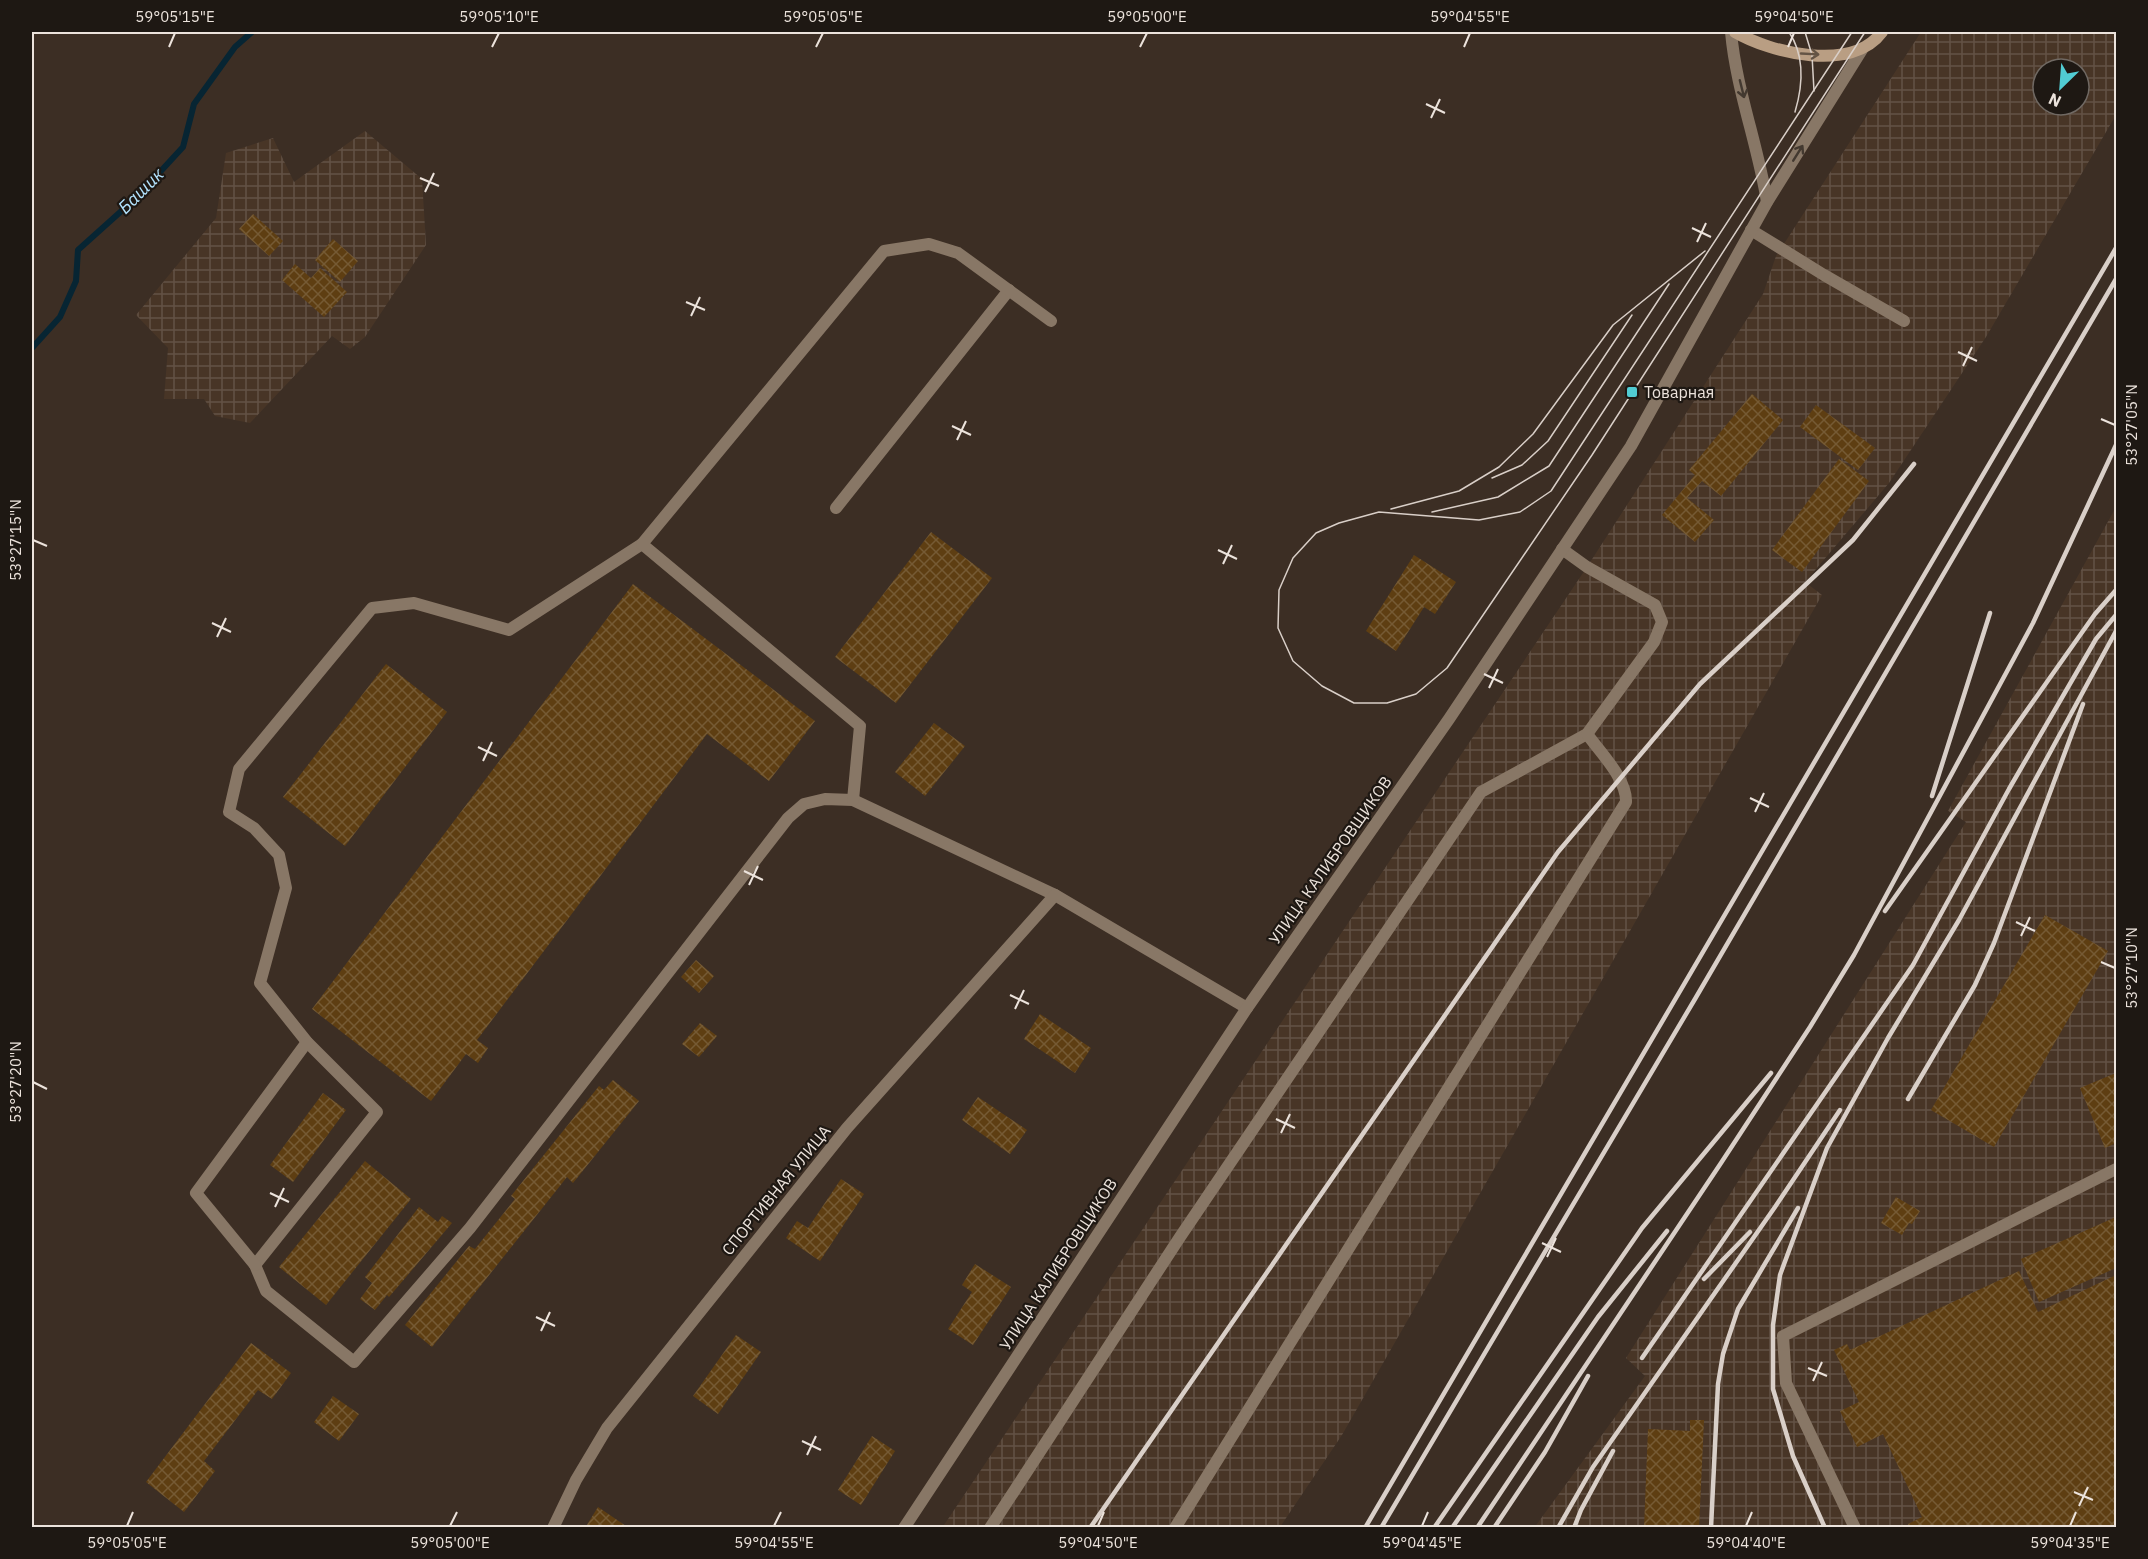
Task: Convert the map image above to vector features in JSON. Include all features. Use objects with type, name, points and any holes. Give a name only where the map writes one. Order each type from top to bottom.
[{"type":"main road","points":[[1733,32],[1774,50],[1837,54],[1851,53],[1863,48],[1882,32]]},
{"type":"street","points":[[1733,32],[1733,54],[1762,170],[1767,202]]},
{"type":"street","name":"УЛИЦА КАЛИБРОВЩИКОВ","points":[[904,1527],[1247,1008],[1449,719],[1631,446],[1767,202],[1863,48]]},
{"type":"street","points":[[1751,230],[1904,321]]},
{"type":"street","points":[[255,1265],[377,1112],[307,1042],[260,983],[286,888],[279,855],[254,828],[229,812],[239,769],[372,608],[414,603],[446,610],[476,622],[509,630],[642,544],[884,250],[929,244],[958,253],[1051,321]]},
{"type":"street","points":[[836,508],[1009,290]]},
{"type":"street","points":[[642,544],[860,726],[853,800]]},
{"type":"street","points":[[990,1527],[1179,1237],[1480,792],[1587,734],[1654,642],[1662,622],[1655,605],[1587,567],[1562,549]]},
{"type":"street","points":[[1175,1527],[1626,802],[1627,794],[1620,779],[1587,734]]},
{"type":"street","points":[[307,1042],[195,1193],[255,1265],[266,1290],[354,1362],[470,1228],[788,818],[804,804],[825,799],[853,800],[1055,895],[1247,1008]]},
{"type":"street","name":"СПОРТИВНАЯ УЛИЦА","points":[[553,1527],[576,1480],[607,1428],[847,1128],[1055,895]]},
{"type":"street","points":[[1856,1527],[1786,1383],[1783,1336],[2116,1169]]},
{"type":"shaded area","points":[[1921,32],[2116,32],[2116,115],[1986,337],[1889,483],[1805,582],[1822,595],[1342,1435],[1280,1527],[942,1528],[1587,567],[1763,294],[1776,256]]},
{"type":"shaded area","points":[[365,131],[422,179],[426,245],[365,337],[350,349],[332,336],[250,423],[215,416],[204,399],[164,399],[168,348],[136,315],[216,218],[226,153],[273,138],[294,182]]},
{"type":"shaded area","points":[[2116,507],[2116,1527],[1534,1528],[1645,1376],[1626,1358],[1966,822],[1948,811]]},
{"type":"building","points":[[253,214],[283,241],[269,256],[239,229]]},
{"type":"building","points":[[333,239],[358,261],[340,282],[315,260]]},
{"type":"building","points":[[295,264],[311,278],[320,268],[347,292],[324,317],[282,280]]},
{"type":"building","points":[[1752,394],[1783,420],[1721,496],[1702,481],[1687,498],[1714,520],[1695,542],[1662,515],[1695,475],[1689,470]]},
{"type":"building","points":[[1816,405],[1875,448],[1858,470],[1800,427]]},
{"type":"building","points":[[1839,459],[1869,481],[1802,572],[1772,550]]},
{"type":"building","points":[[931,532],[992,578],[896,703],[835,657]]},
{"type":"building","points":[[1414,555],[1456,582],[1435,614],[1424,607],[1396,651],[1366,631]]},
{"type":"building","points":[[633,584],[815,721],[769,781],[707,734],[477,1040],[488,1048],[478,1063],[466,1054],[431,1101],[312,1009]]},
{"type":"building","points":[[386,664],[447,712],[345,846],[283,797]]},
{"type":"building","points":[[934,723],[965,746],[925,796],[895,772]]},
{"type":"building","points":[[2045,915],[2108,951],[1994,1147],[1931,1110]]},
{"type":"building","points":[[696,960],[714,976],[699,993],[681,977]]},
{"type":"building","points":[[1040,1014],[1091,1048],[1075,1073],[1024,1039]]},
{"type":"building","points":[[700,1023],[717,1036],[699,1057],[682,1044]]},
{"type":"building","points":[[2116,1073],[2116,1143],[2105,1148],[2080,1088]]},
{"type":"building","points":[[613,1080],[639,1101],[573,1183],[567,1177],[432,1347],[405,1325],[469,1246],[475,1249],[515,1199],[511,1196],[599,1086],[604,1090]]},
{"type":"building","points":[[323,1093],[346,1110],[293,1182],[270,1165]]},
{"type":"building","points":[[978,1097],[1027,1130],[1010,1154],[962,1120]]},
{"type":"building","points":[[365,1161],[411,1199],[326,1305],[279,1267]]},
{"type":"building","points":[[841,1179],[864,1194],[820,1261],[786,1238],[797,1221],[808,1228]]},
{"type":"building","points":[[1896,1197],[1920,1211],[1902,1235],[1881,1223]]},
{"type":"building","points":[[419,1207],[438,1222],[442,1216],[452,1223],[389,1297],[387,1295],[375,1310],[360,1299],[372,1283],[365,1277]]},
{"type":"building","points":[[2116,1217],[2116,1268],[2039,1302],[2021,1259]]},
{"type":"building","points":[[975,1264],[1011,1287],[973,1345],[948,1329],[972,1292],[962,1285]]},
{"type":"building","points":[[2019,1271],[2038,1312],[2116,1275],[2116,1528],[1909,1528],[1908,1524],[1922,1517],[1883,1434],[1857,1447],[1840,1411],[1859,1402],[1834,1350],[1847,1344],[1850,1350]]},
{"type":"building","points":[[736,1335],[761,1352],[718,1414],[693,1396]]},
{"type":"building","points":[[251,1343],[291,1373],[272,1399],[258,1390],[204,1461],[215,1471],[184,1512],[146,1482]]},
{"type":"building","points":[[333,1396],[359,1414],[339,1441],[314,1422]]},
{"type":"building","points":[[1690,1420],[1704,1420],[1699,1528],[1644,1528],[1648,1429],[1690,1431]]},
{"type":"building","points":[[872,1436],[895,1451],[861,1505],[838,1490]]},
{"type":"building","points":[[598,1507],[626,1526],[625,1528],[585,1528]]},
{"type":"waterway","name":"Башик","points":[[32,348],[60,317],[76,281],[78,250],[137,197],[183,147],[194,104],[235,47],[252,32]]},
{"type":"tram line","points":[[1789,32],[1798,51],[1801,71],[1800,91],[1795,112]]},
{"type":"tram line","points":[[1805,32],[1812,55],[1814,91]]},
{"type":"tram line","points":[[1852,32],[1551,491],[1520,512],[1479,520],[1379,512],[1339,523],[1316,533],[1293,558],[1279,590],[1278,628],[1293,661],[1322,686],[1354,703],[1387,703],[1416,694],[1447,668],[1592,455],[1865,32]]},
{"type":"tram line","points":[[1391,509],[1459,491],[1499,467],[1533,434],[1613,325],[1705,251]]},
{"type":"tram line","points":[[1432,512],[1498,497],[1549,466],[1669,284]]},
{"type":"tram line","points":[[1492,478],[1522,465],[1548,441],[1632,315]]},
{"type":"railway","points":[[1365,1528],[2116,248]]},
{"type":"railway","points":[[1381,1528],[1695,999],[2116,279]]},
{"type":"railway","points":[[1477,1528],[1721,1163],[1854,955],[2033,623],[2116,445]]},
{"type":"railway","points":[[1090,1528],[1558,852],[1700,684],[1853,540],[1914,464]]},
{"type":"railway","points":[[1885,911],[2095,614],[2116,590]]},
{"type":"railway","points":[[1932,796],[1990,613]]},
{"type":"railway","points":[[1642,1358],[1913,965],[2009,789],[2096,639],[2116,615]]},
{"type":"railway","points":[[1825,1528],[1793,1456],[1773,1389],[1773,1325],[1780,1275],[1827,1148],[1888,1038],[1959,920],[2116,631]]},
{"type":"railway","points":[[1908,1099],[1975,985],[1994,943],[2083,704]]},
{"type":"railway","points":[[1434,1528],[1642,1228],[1771,1073]]},
{"type":"railway","points":[[1558,1528],[1593,1467],[1840,1110]]},
{"type":"railway","points":[[1711,1528],[1718,1384],[1723,1354],[1738,1309],[1798,1208]]},
{"type":"railway","points":[[1452,1528],[1598,1317],[1667,1231]]},
{"type":"railway","points":[[1704,1279],[1750,1232]]},
{"type":"railway","points":[[1494,1528],[1545,1452],[1588,1376]]},
{"type":"railway","points":[[1574,1528],[1581,1510],[1613,1451]]},
{"type":"place","name":"Товарная","points":[[1632,392]]}]
